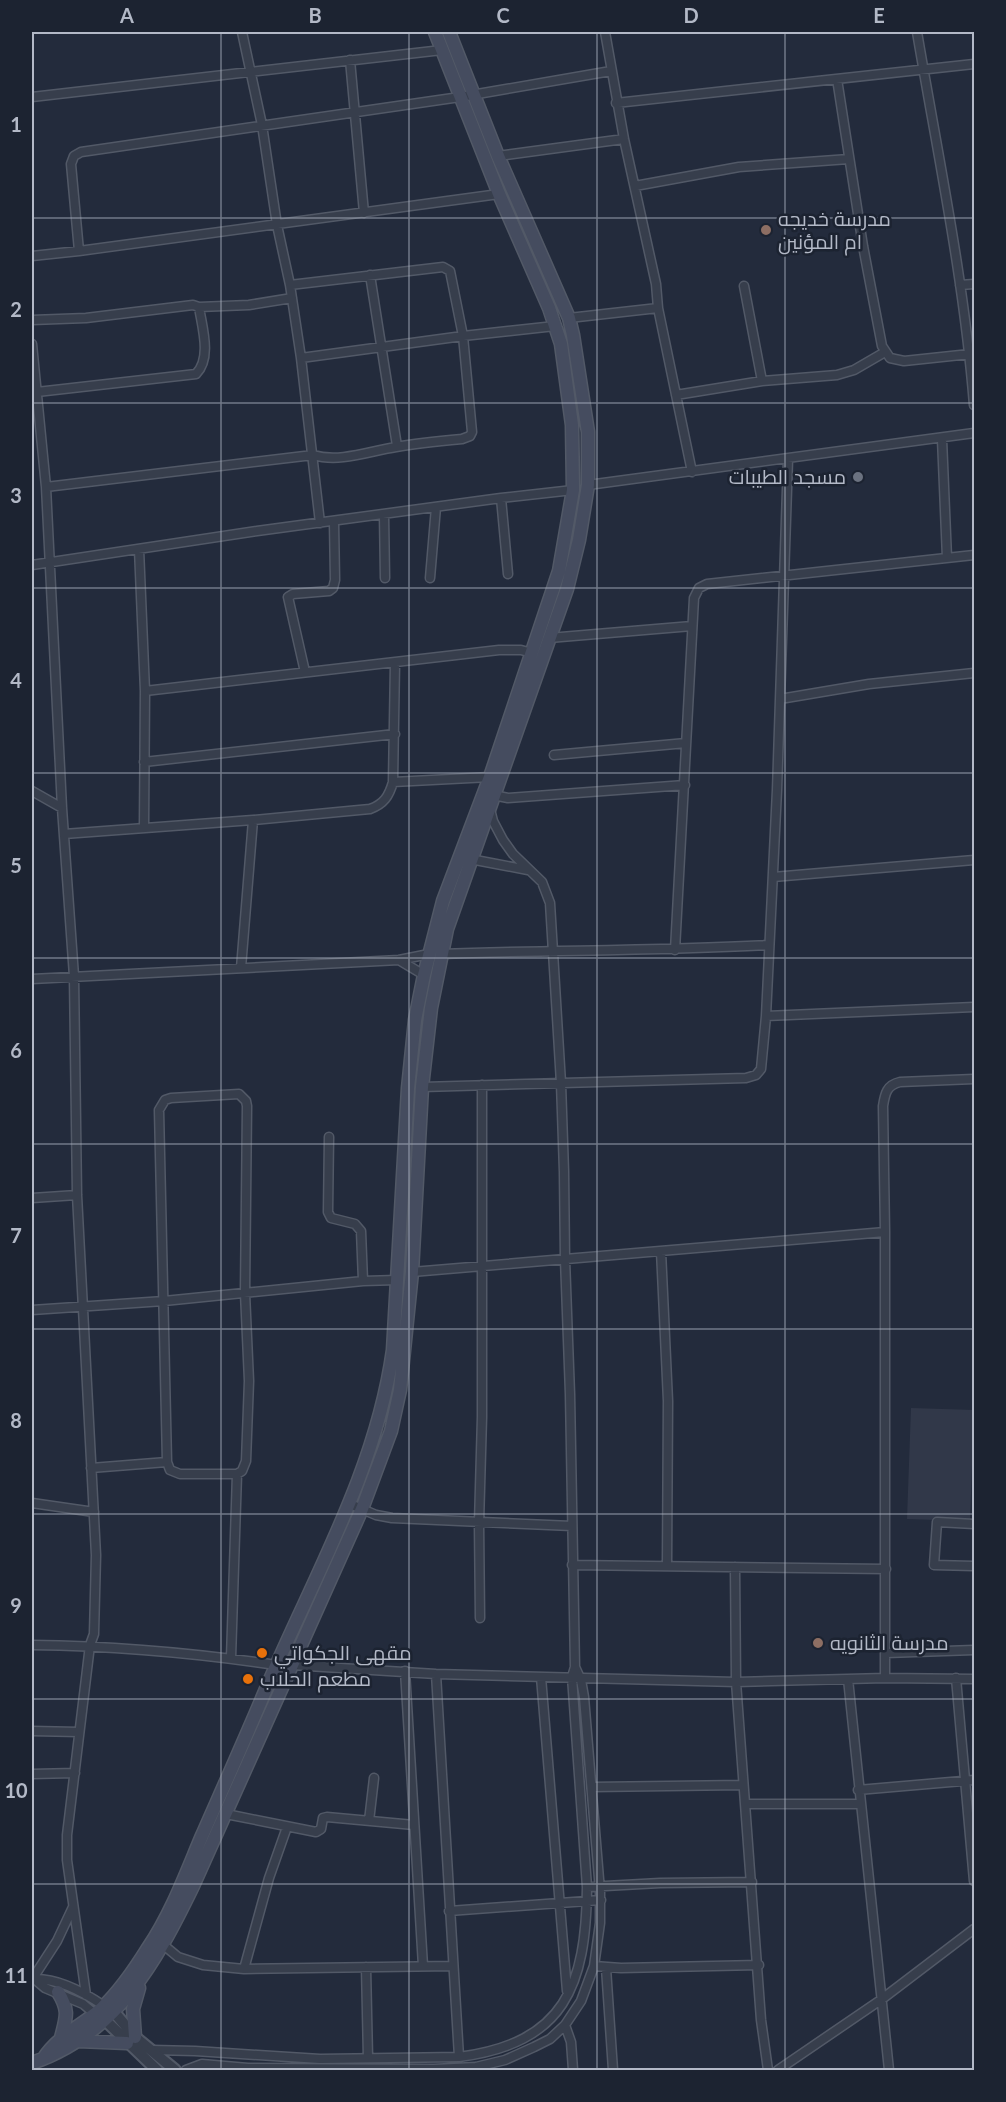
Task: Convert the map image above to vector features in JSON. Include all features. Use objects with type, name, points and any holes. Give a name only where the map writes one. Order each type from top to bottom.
[{"type":"main road","points":[[36,2064],[61,2038],[104,2013],[119,1989],[159,1941],[194,1886],[362,1509],[388,1440],[400,1390],[412,1272],[422,1087],[435,954],[443,901],[490,777],[560,571],[573,490],[573,425],[561,344],[435,32]]},
{"type":"main road","points":[[78,2041],[131,2040],[134,2001],[170,1910],[276,1665],[350,1504],[368,1458],[389,1377],[395,1331],[412,1044],[424,975],[447,929],[574,565],[588,485],[588,432],[569,318],[498,156],[449,32]]},
{"type":"main road","points":[[412,1044],[426,1044]]},
{"type":"main road","points":[[243,1743],[256,1746]]},
{"type":"main road","points":[[36,2064],[60,2053],[78,2041],[104,2013],[143,1978]]},
{"type":"main road","points":[[58,1992],[67,2017],[61,2038]]},
{"type":"street","points":[[242,32],[262,125],[277,225],[290,285],[301,358],[320,524]]},
{"type":"street","points":[[605,32],[616,103],[656,284],[658,308],[692,472]]},
{"type":"street","points":[[917,32],[946,187],[975,405]]},
{"type":"street","points":[[32,97],[442,50]]},
{"type":"street","points":[[350,60],[364,213]]},
{"type":"street","points":[[616,103],[975,64]]},
{"type":"street","points":[[80,251],[71,164],[74,156],[89,150],[474,95],[611,71]]},
{"type":"street","points":[[837,79],[879,339],[885,352],[890,357],[904,361],[970,354]]},
{"type":"street","points":[[498,156],[624,139]]},
{"type":"street","points":[[635,186],[739,167],[849,159]]},
{"type":"street","points":[[32,256],[499,194]]},
{"type":"street","points":[[46,487],[313,455],[354,456],[398,446],[462,439],[470,436],[472,432],[463,336],[450,270],[443,267],[290,285]]},
{"type":"street","points":[[370,275],[398,446]]},
{"type":"street","points":[[960,285],[975,284]]},
{"type":"street","points":[[744,286],[762,381]]},
{"type":"street","points":[[32,320],[86,318],[182,305],[200,307],[249,305],[292,298]]},
{"type":"street","points":[[38,392],[196,374],[201,368],[205,345],[200,307]]},
{"type":"street","points":[[569,318],[658,308]]},
{"type":"street","points":[[301,358],[555,326]]},
{"type":"street","points":[[32,344],[46,487],[62,808],[74,976],[77,1195],[94,1512],[96,1576],[94,1634],[90,1645],[66,1848],[86,1995]]},
{"type":"street","points":[[676,395],[762,381],[837,375],[854,370],[885,352]]},
{"type":"street","points":[[588,485],[975,434]]},
{"type":"street","points":[[942,439],[947,558]]},
{"type":"street","points":[[422,1087],[752,1077],[759,1072],[762,1065],[766,1016],[773,877],[788,459]]},
{"type":"street","points":[[32,565],[384,514],[573,490]]},
{"type":"street","points":[[501,498],[508,574]]},
{"type":"street","points":[[430,578],[436,507]]},
{"type":"street","points":[[384,514],[385,578]]},
{"type":"street","points":[[305,672],[288,597],[293,594],[328,591],[333,588],[335,580],[334,522]]},
{"type":"street","points":[[139,549],[145,691],[144,828]]},
{"type":"street","points":[[675,950],[693,598],[696,591],[702,585],[975,555]]},
{"type":"street","points":[[549,638],[692,626]]},
{"type":"street","points":[[145,691],[499,650],[521,650],[532,653]]},
{"type":"street","points":[[64,834],[253,820],[370,809],[378,806],[386,799],[393,782],[395,663]]},
{"type":"street","points":[[780,699],[869,684],[975,673]]},
{"type":"street","points":[[144,762],[395,734]]},
{"type":"street","points":[[554,755],[686,743]]},
{"type":"street","points":[[393,782],[490,777]]},
{"type":"street","points":[[186,2070],[202,2064],[248,2069],[368,2058],[459,2057],[482,2054],[530,2035],[554,2017],[568,1994],[579,1966],[587,1920],[587,1887],[575,1667],[561,1083],[549,896],[542,882],[513,854],[498,832],[490,812],[492,799],[685,785]]},
{"type":"street","points":[[32,791],[62,808]]},
{"type":"street","points":[[241,968],[253,820]]},
{"type":"street","points":[[470,859],[528,870]]},
{"type":"street","points":[[773,877],[975,860]]},
{"type":"street","points":[[32,979],[399,960],[435,954],[675,950],[769,945]]},
{"type":"street","points":[[399,960],[424,975]]},
{"type":"street","points":[[766,1016],[975,1007]]},
{"type":"street","points":[[885,1678],[883,1106],[887,1088],[893,1084],[975,1079]]},
{"type":"street","points":[[480,1618],[482,1085]]},
{"type":"street","points":[[231,1658],[237,1474],[244,1467],[247,1455],[249,1381],[245,1293],[248,1106],[239,1094],[171,1098],[165,1100],[159,1110],[167,1462],[170,1470],[180,1474],[237,1474]]},
{"type":"street","points":[[329,1137],[328,1212],[331,1218],[355,1224],[361,1231],[363,1281]]},
{"type":"street","points":[[32,1198],[77,1195]]},
{"type":"street","points":[[412,1272],[482,1264],[885,1232]]},
{"type":"street","points":[[661,1251],[668,1401],[667,1566]]},
{"type":"street","points":[[32,1310],[164,1301],[363,1281],[397,1280]]},
{"type":"street","points":[[91,1468],[167,1462]]},
{"type":"street","points":[[32,1503],[94,1512]]},
{"type":"street","points":[[350,1504],[376,1515],[392,1518],[572,1526]]},
{"type":"street","points":[[975,1524],[937,1522],[934,1565],[975,1566]]},
{"type":"street","points":[[572,1565],[885,1569]]},
{"type":"street","points":[[735,1567],[736,1682],[762,2020],[768,2070]]},
{"type":"street","points":[[32,1645],[90,1645],[231,1658],[276,1665]]},
{"type":"street","points":[[886,1653],[975,1650]]},
{"type":"street","points":[[292,1665],[436,1674],[736,1682],[885,1678],[975,1679]]},
{"type":"street","points":[[405,1671],[423,1966]]},
{"type":"street","points":[[436,1674],[459,2057]]},
{"type":"street","points":[[541,1677],[568,1994]]},
{"type":"street","points":[[152,2050],[248,2055],[320,2064],[460,2069],[483,2067],[505,2060],[550,2039],[565,2025],[581,2001],[594,1966],[600,1923],[600,1886],[583,1687],[576,1678]]},
{"type":"street","points":[[956,1678],[975,1881]]},
{"type":"street","points":[[848,1679],[889,2070]]},
{"type":"street","points":[[32,1731],[79,1732]]},
{"type":"street","points":[[32,1774],[75,1773]]},
{"type":"street","points":[[369,1821],[374,1778]]},
{"type":"street","points":[[858,1790],[975,1780]]},
{"type":"street","points":[[592,1788],[743,1785]]},
{"type":"street","points":[[745,1804],[860,1804]]},
{"type":"street","points":[[226,1814],[316,1832],[321,1829],[323,1818],[327,1816],[414,1825]]},
{"type":"street","points":[[244,1969],[269,1878],[287,1827]]},
{"type":"street","points":[[587,1887],[752,1882]]},
{"type":"street","points":[[449,1911],[601,1900]]},
{"type":"street","points":[[34,1978],[57,1941],[73,1907]]},
{"type":"street","points":[[778,2070],[882,1999],[975,1929]]},
{"type":"street","points":[[159,1941],[178,1957],[184,1959],[203,1965],[244,1969],[453,1966]]},
{"type":"street","points":[[594,1966],[606,1968],[759,1965]]},
{"type":"street","points":[[366,1967],[368,2058]]},
{"type":"street","points":[[606,1968],[614,2070]]},
{"type":"street","points":[[34,1978],[45,1988],[104,2013]]},
{"type":"street","points":[[34,1978],[54,1981],[86,1995],[157,2070]]},
{"type":"street","points":[[565,2025],[571,2042],[573,2070]]},
{"type":"street","points":[[131,2040],[152,2050],[175,2070]]},
{"type":"street","points":[[248,2055],[248,2069]]},
{"type":"shaded area","points":[[911,1408],[974,1410],[970,1521],[907,1519]]},
{"type":"place","name":"مدرسة خديجه ام المؤنين","points":[[766,230]]},
{"type":"place","name":"مسجد الطيبات","points":[[858,477]]},
{"type":"place","name":"مدرسة الثانويه","points":[[818,1643]]},
{"type":"place","name":"مقهى الجكواتي","points":[[262,1653]]},
{"type":"place","name":"مطعم الحلاب","points":[[248,1679]]}]
